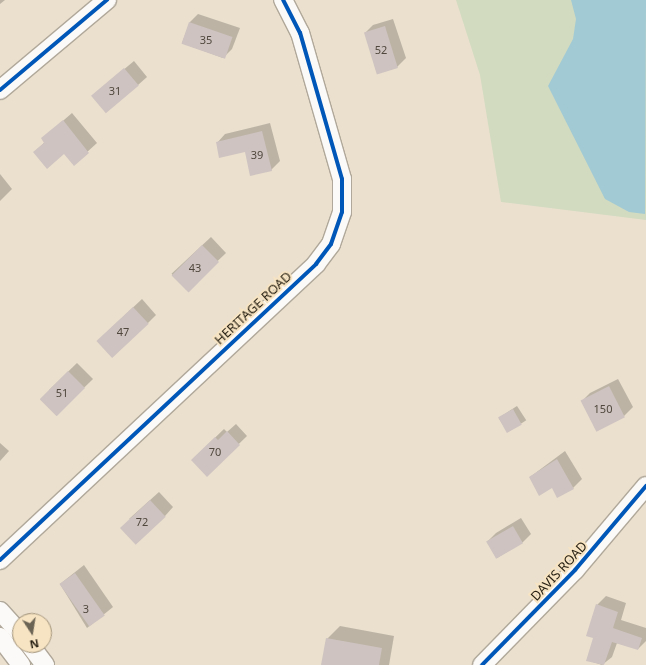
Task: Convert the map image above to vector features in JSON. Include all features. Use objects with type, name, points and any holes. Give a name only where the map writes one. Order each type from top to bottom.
[{"type":"street","points":[[0,90],[107,0]]},
{"type":"street","name":"HERITAGE ROAD","points":[[0,560],[316,264],[332,240],[342,212],[342,179],[300,33],[283,0]]},
{"type":"street","name":"DAVIS ROAD","points":[[482,665],[575,570],[646,486]]},
{"type":"street","points":[[0,611],[12,624]]},
{"type":"street","points":[[0,637],[21,665]]},
{"type":"street","points":[[36,653],[45,665]]},
{"type":"green space","points":[[456,0],[646,0],[646,220],[501,202],[480,75]]},
{"type":"water","points":[[571,0],[646,0],[645,214],[629,212],[605,199],[548,86],[573,39],[576,19]]},
{"type":"building","points":[[189,22],[232,37],[225,59],[182,44]]},
{"type":"building","points":[[385,26],[398,68],[377,75],[364,32]]},
{"type":"building","points":[[124,68],[139,86],[106,113],[91,96]]},
{"type":"building","points":[[63,120],[89,153],[74,166],[64,154],[47,169],[33,152],[44,143],[41,138]]},
{"type":"building","points":[[262,131],[272,171],[250,176],[245,152],[219,158],[216,142]]},
{"type":"building","points":[[202,245],[219,262],[189,292],[172,275]]},
{"type":"building","points":[[133,307],[149,324],[112,358],[96,341]]},
{"type":"building","points":[[68,371],[85,388],[57,416],[40,399]]},
{"type":"building","points":[[609,386],[625,417],[596,432],[580,401]]},
{"type":"building","points":[[513,409],[522,425],[507,433],[498,417]]},
{"type":"building","points":[[227,431],[240,445],[207,477],[191,460],[215,437],[218,440]]},
{"type":"building","points":[[557,459],[574,489],[557,498],[552,488],[539,496],[529,477]]},
{"type":"building","points":[[150,500],[166,517],[136,545],[120,528]]},
{"type":"building","points":[[513,526],[523,543],[496,559],[486,542]]},
{"type":"building","points":[[75,573],[105,616],[89,626],[59,584]]},
{"type":"building","points":[[596,604],[618,612],[613,628],[642,638],[638,650],[612,642],[604,665],[586,661],[593,638],[586,636]]},
{"type":"building","points":[[326,638],[382,648],[379,665],[321,665]]},
{"type":"cycle path","points":[[0,90],[107,0]]},
{"type":"cycle path","points":[[0,560],[316,264],[331,244],[342,212],[342,179],[300,33],[283,0]]},
{"type":"cycle path","points":[[482,665],[575,570],[646,486]]}]
